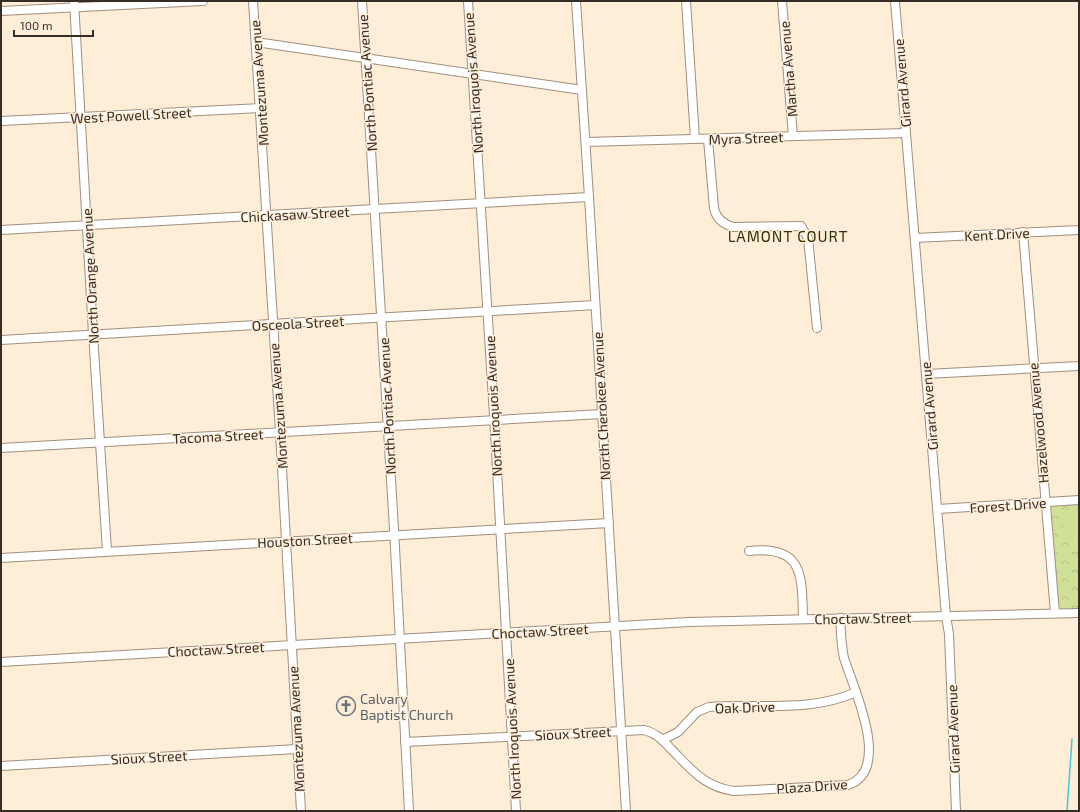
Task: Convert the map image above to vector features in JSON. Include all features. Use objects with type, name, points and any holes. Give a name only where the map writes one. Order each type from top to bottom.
[{"type":"street","points":[[1,11],[74,4],[203,1]]},
{"type":"street","name":"Montezuma Avenue","points":[[253,1],[280,432],[301,811]]},
{"type":"street","name":"North Pontiac Avenue","points":[[362,1],[382,318],[409,811]]},
{"type":"street","name":"North Iroquois Avenue","points":[[468,1],[488,311],[516,811]]},
{"type":"street","name":"North Cherokee Avenue","points":[[576,1],[586,142],[626,811]]},
{"type":"street","points":[[686,1],[695,139]]},
{"type":"street","name":"Martha Avenue","points":[[782,1],[793,136]]},
{"type":"street","name":"Girard Avenue","points":[[895,1],[946,616],[950,642],[956,811]]},
{"type":"street","name":"North Orange Avenue","points":[[74,4],[107,551]]},
{"type":"street","points":[[256,42],[582,90]]},
{"type":"street","name":"West Powell Street","points":[[1,121],[260,108]]},
{"type":"street","name":"Myra Street","points":[[586,142],[906,133]]},
{"type":"street","points":[[708,139],[714,208],[716,215],[721,221],[726,225],[733,227],[802,226],[808,238],[817,328]]},
{"type":"street","name":"Chickasaw Street","points":[[1,230],[589,197]]},
{"type":"street","name":"Kent Drive","points":[[915,238],[1079,230]]},
{"type":"street","name":"Hazelwood Avenue","points":[[1023,232],[1055,613]]},
{"type":"street","name":"Osceola Street","points":[[1,340],[595,305]]},
{"type":"street","points":[[926,374],[1079,366]]},
{"type":"street","name":"Tacoma Street","points":[[1,448],[602,414]]},
{"type":"street","name":"Forest Drive","points":[[938,509],[1079,500]]},
{"type":"street","name":"Houston Street","points":[[1,558],[609,523]]},
{"type":"street","points":[[749,551],[768,550],[786,556],[793,561],[801,576],[803,619]]},
{"type":"street","name":"Choctaw Street","points":[[1,662],[689,622],[1079,613]]},
{"type":"street","name":"Plaza Drive","points":[[662,740],[699,777],[714,787],[723,790],[734,791],[848,785],[855,783],[864,773],[868,761],[867,727],[843,652],[840,618]]},
{"type":"street","name":"Oak Drive","points":[[662,740],[678,732],[697,712],[709,707],[814,704],[836,700],[856,692]]},
{"type":"street","points":[[621,731],[644,730],[655,734],[662,740]]},
{"type":"street","name":"Sioux Street","points":[[405,742],[621,731]]},
{"type":"street","name":"Sioux Street","points":[[1,766],[297,749]]},
{"type":"green space","points":[[1079,504],[1079,609],[1061,609],[1058,606],[1049,509],[1053,506]]},
{"type":"green space","points":[[1064,512],[1079,512],[1079,537],[1063,535]]},
{"type":"waterway","points":[[1067,811],[1072,739]]},
{"type":"place","name":"Calvary Baptist Church","points":[[346,706]]},
{"type":"district","name":"LAMONT COURT","points":[[788,236]]}]
